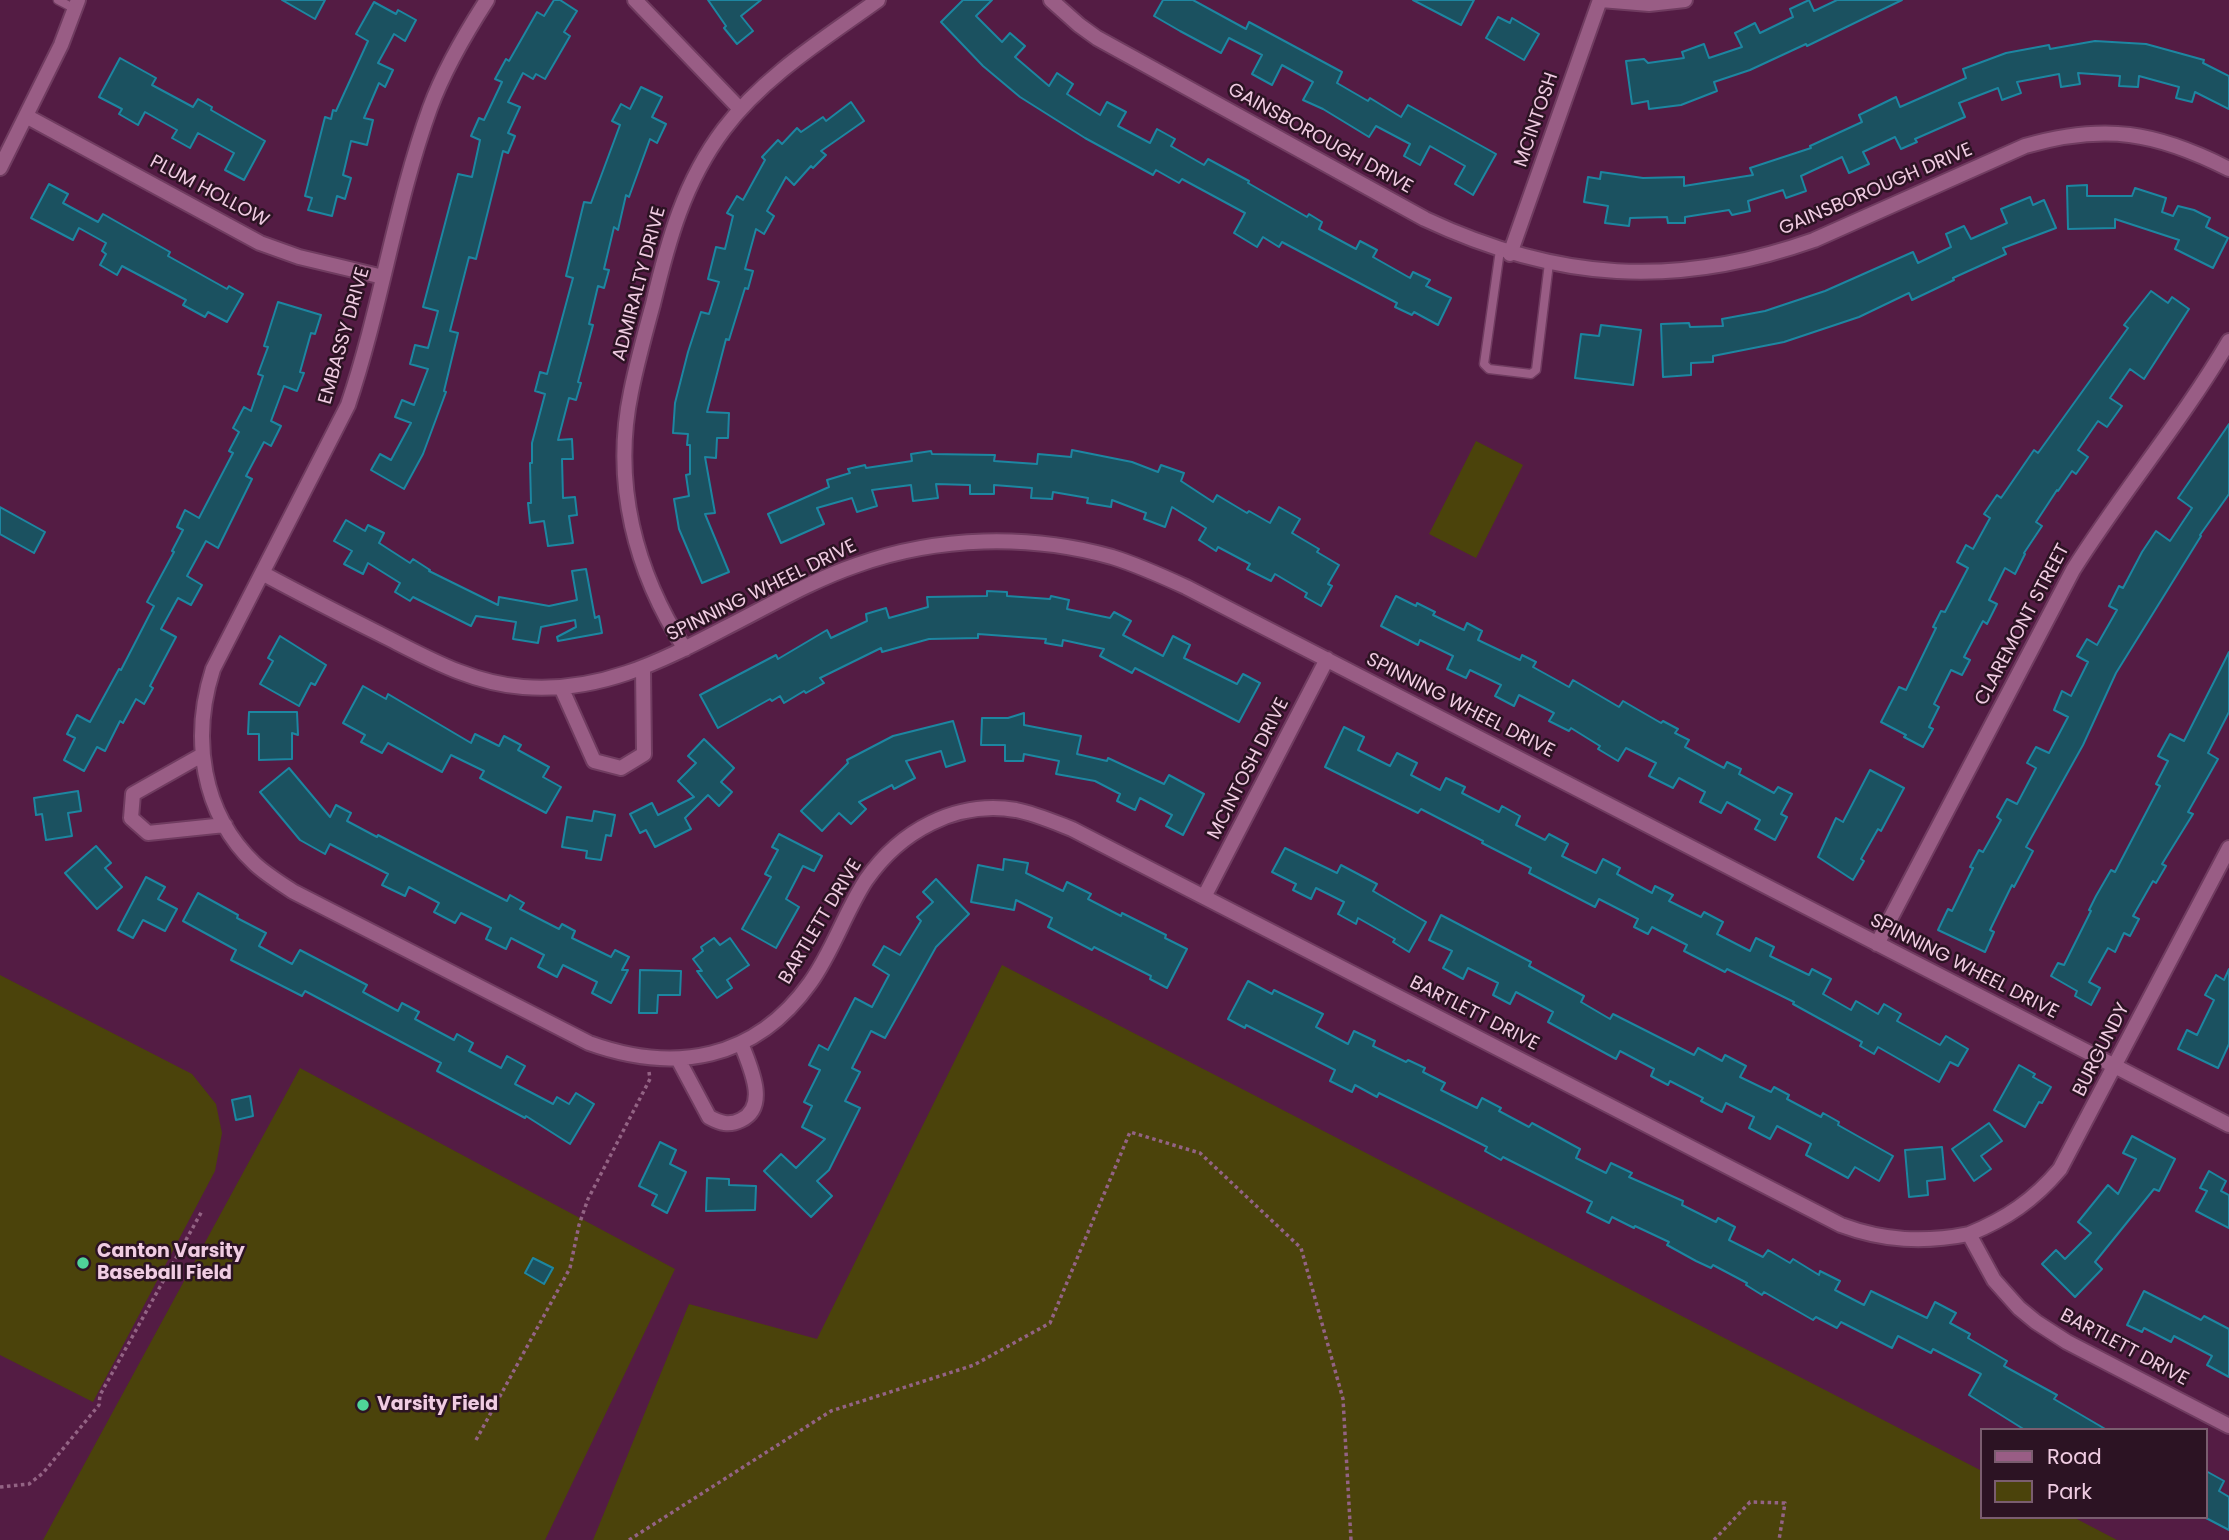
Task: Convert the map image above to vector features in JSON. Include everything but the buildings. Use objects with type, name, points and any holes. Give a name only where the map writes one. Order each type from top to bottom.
[{"type":"street","name":"EMBASSY DRIVE","points":[[209,785],[202,755],[201,719],[209,681],[348,405],[410,169],[431,106],[455,54],[485,0]]},
{"type":"street","points":[[635,0],[740,109]]},
{"type":"street","name":"ADMIRALTY DRIVE","points":[[685,649],[656,601],[635,543],[626,491],[626,428],[631,393],[675,221],[705,157],[740,109],[776,75],[878,0]]},
{"type":"street","name":"GAINSBOROUGH DRIVE","points":[[1051,0],[1079,25],[1109,45],[1425,219],[1463,237],[1505,252],[1592,270],[1654,273],[1742,262],[1814,240],[2025,146],[2053,138],[2089,133],[2132,134],[2202,155],[2229,169]]},
{"type":"street","points":[[1600,0],[1649,4],[1685,0]]},
{"type":"street","name":"MCINTOSH","points":[[1505,252],[1600,0]]},
{"type":"street","points":[[2,159],[61,45],[76,4]]},
{"type":"street","name":"PLUM HOLLOW","points":[[26,116],[260,243],[299,257],[383,277]]},
{"type":"street","name":"CLAREMONT STREET","points":[[1877,943],[2073,570],[2108,514],[2201,385],[2229,341]]},
{"type":"street","name":"SPINNING WHEEL DRIVE","points":[[262,573],[445,667],[502,685],[524,688],[561,687],[593,683],[643,668],[793,593],[858,564],[926,547],[965,542],[1005,541],[1074,548],[1141,567],[1186,586],[2229,1125]]},
{"type":"street","name":"MCINTOSH DRIVE","points":[[1204,897],[1327,659]]},
{"type":"street","points":[[561,687],[594,761],[621,768],[644,754],[643,668]]},
{"type":"street","points":[[202,755],[133,793],[131,818],[148,833],[225,825]]},
{"type":"street","name":"BARTLETT DRIVE","points":[[209,785],[225,825],[254,863],[294,892],[589,1043],[620,1054],[648,1059],[678,1059],[710,1054],[741,1043],[769,1027],[786,1013],[811,982],[865,882],[883,858],[914,832],[952,815],[975,810],[1017,811],[1045,818],[1072,829],[1841,1225],[1876,1236],[1911,1241],[1942,1240],[1969,1234],[1994,1280],[2019,1308],[2036,1322],[2067,1342],[2229,1426]]},
{"type":"street","name":"BURGUNDY","points":[[1969,1234],[2013,1213],[2047,1184],[2070,1153],[2229,848]]},
{"type":"street","points":[[678,1059],[709,1116],[718,1122],[737,1122],[748,1116],[755,1107],[756,1097],[753,1078],[741,1043]]},
{"type":"lane","points":[[58,0],[76,4]]},
{"type":"lane","points":[[1505,252],[1484,364],[1489,369],[1531,374],[1536,370],[1549,263]]},
{"type":"path","points":[[476,1440],[570,1268],[579,1224],[588,1199],[650,1079],[648,1059]]},
{"type":"path","points":[[629,1540],[831,1411],[974,1365],[1050,1323],[1130,1132],[1200,1153],[1301,1248],[1343,1399],[1351,1540]]},
{"type":"path","points":[[0,1488],[29,1484],[43,1473],[99,1405],[100,1395],[202,1210]]},
{"type":"path","points":[[1714,1540],[1750,1502],[1786,1503],[1779,1540]]},
{"type":"green space","points":[[1476,441],[1523,465],[1476,558],[1429,534]]},
{"type":"green space","points":[[1002,965],[1980,1470],[1980,1519],[2077,1519],[2117,1540],[593,1540],[689,1304],[817,1339]]},
{"type":"green space","name":"Canton Varsity Baseball Field","points":[[0,975],[192,1074],[216,1104],[222,1133],[215,1171],[93,1402],[0,1355]]},
{"type":"green space","name":"Varsity Field","points":[[300,1068],[675,1269],[545,1540],[43,1540]]},
{"type":"place","name":"Canton Varsity Baseball Field","points":[[83,1263]]},
{"type":"place","name":"Varsity Field","points":[[363,1405]]}]
